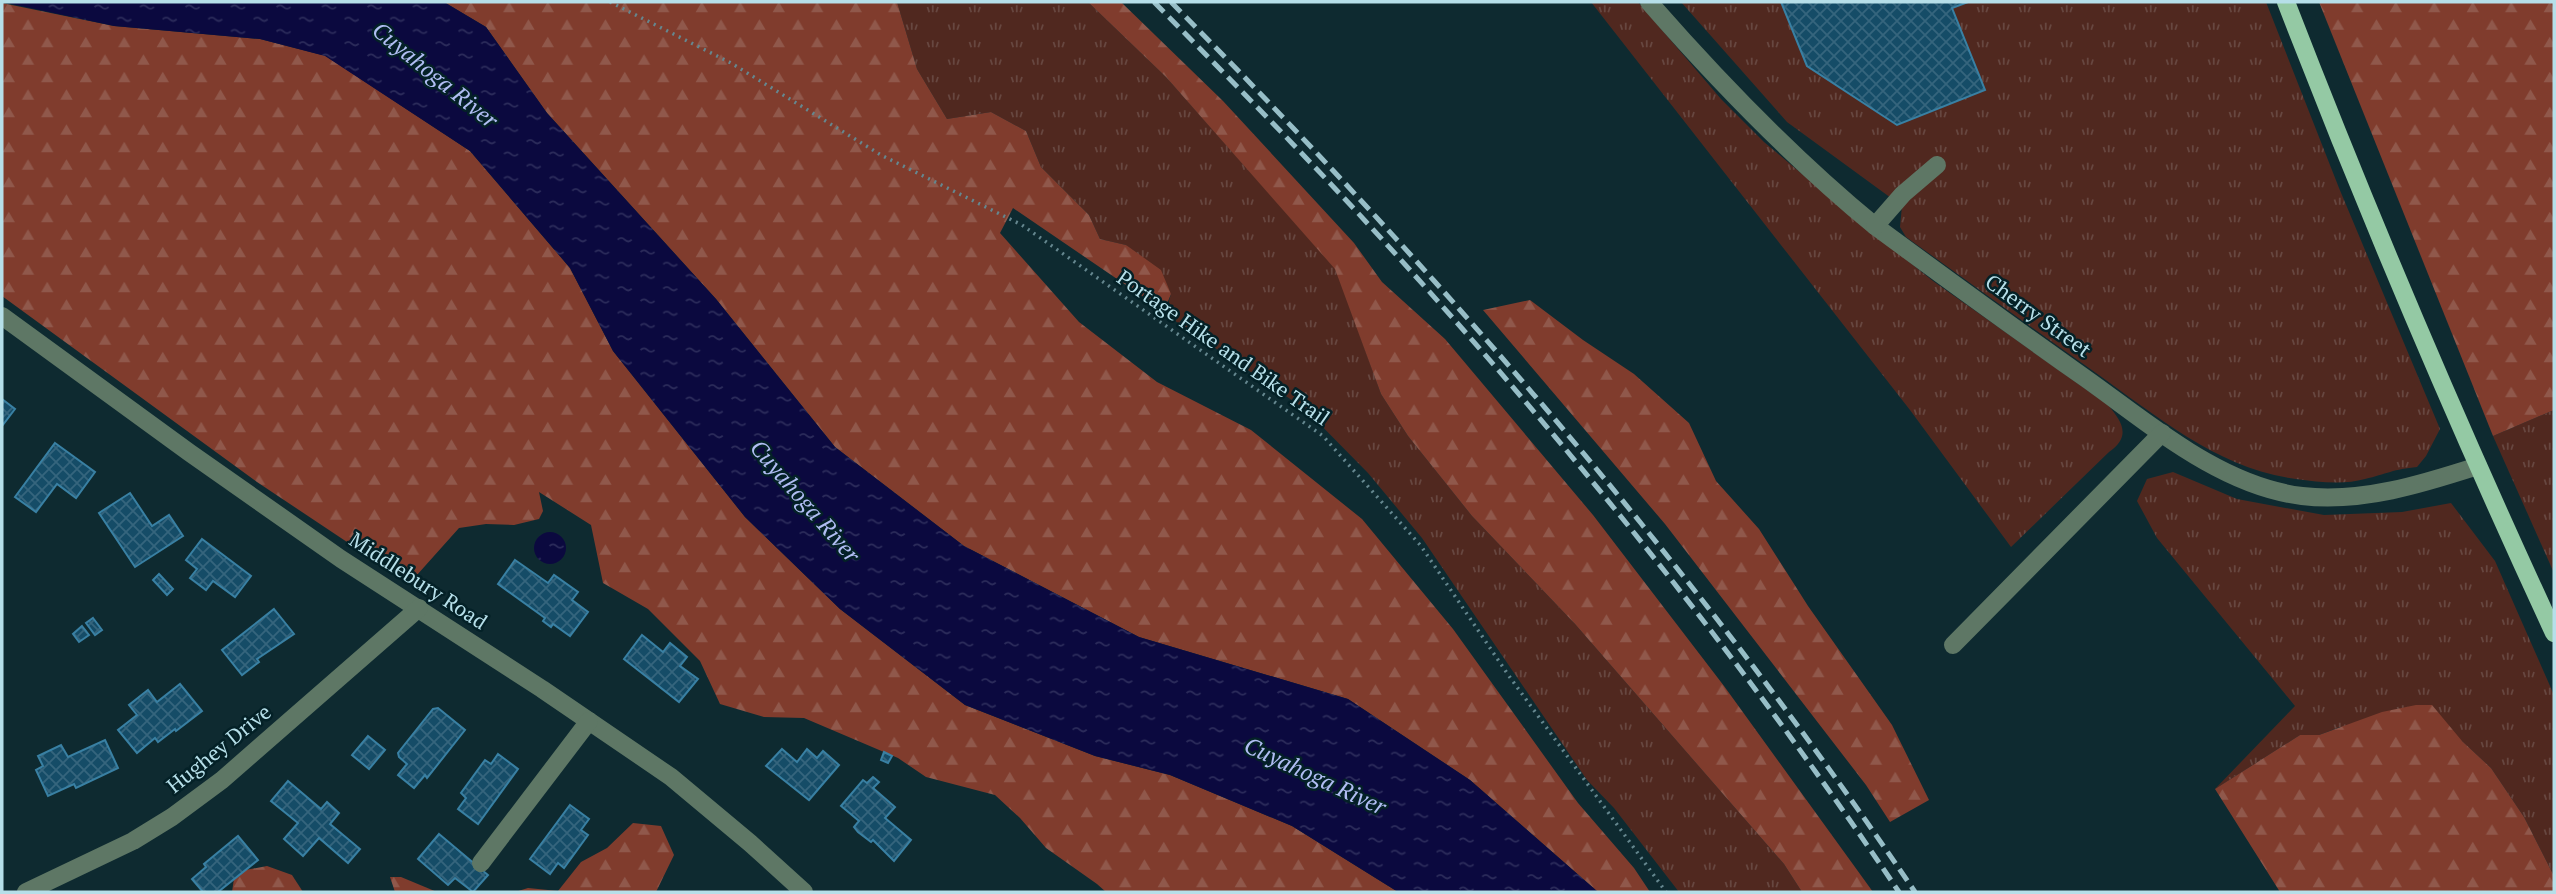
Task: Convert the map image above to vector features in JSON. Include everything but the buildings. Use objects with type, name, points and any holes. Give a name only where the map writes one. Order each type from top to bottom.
[{"type":"main road","points":[[2286,2],[2315,78],[2478,466],[2554,633]]},
{"type":"street","name":"Cherry Street","points":[[1649,2],[1753,116],[1830,189],[1875,226],[2162,433],[2221,470],[2273,490],[2302,496],[2349,496],[2414,486],[2478,466]]},
{"type":"street","points":[[1875,226],[1903,194],[1937,165]]},
{"type":"street","name":"Middlebury Road","points":[[2,316],[341,559],[419,608],[671,777],[750,842],[804,892]]},
{"type":"street","points":[[1953,645],[2162,433]]},
{"type":"street","name":"Hughey Drive","points":[[26,892],[109,853],[172,817],[222,780],[419,608]]},
{"type":"street","points":[[481,863],[589,721]]},
{"type":"path","name":"Portage Hike and Bike Trail","points":[[610,2],[731,63],[881,155],[1022,225],[1323,436],[1421,546],[1508,676],[1666,892]]},
{"type":"green space","points":[[444,2],[897,2],[917,69],[947,119],[991,112],[1026,131],[1041,167],[1089,215],[1100,239],[1126,245],[1161,270],[1171,294],[1164,311],[1013,208],[1000,233],[1079,322],[1157,382],[1251,430],[1362,519],[1453,629],[1578,803],[1634,868],[1650,892],[1598,892],[1470,780],[1348,699],[1139,637],[964,546],[835,447],[716,299],[547,113],[486,27]]},
{"type":"green space","points":[[897,2],[1088,2],[1166,77],[1336,269],[1381,394],[1408,436],[1472,516],[1575,624],[1784,864],[1802,892],[1679,892],[1614,808],[1587,780],[1422,538],[1368,473],[1305,409],[1165,314],[1171,294],[1126,245],[1100,239],[1089,215],[1041,167],[1026,131],[991,112],[947,119],[917,69]]},
{"type":"green space","points":[[1088,2],[1121,2],[1223,101],[1354,243],[1382,282],[1445,339],[1593,515],[1724,686],[1873,892],[1802,892],[1784,864],[1575,624],[1472,516],[1408,436],[1381,394],[1335,269],[1166,77]]},
{"type":"green space","points":[[1591,2],[1638,2],[1721,99],[1764,142],[1933,281],[2108,405],[2122,429],[2116,446],[2011,547],[1910,410]]},
{"type":"green space","points":[[1681,2],[2266,2],[2339,188],[2440,429],[2426,456],[2417,467],[2357,481],[2322,482],[2268,473],[2215,453],[2190,439],[1906,237],[1900,227],[1902,206],[1787,122]]},
{"type":"green space","points":[[2319,2],[2554,2],[2554,410],[2493,436]]},
{"type":"green space","points":[[2,3],[114,26],[260,39],[326,56],[470,151],[570,268],[613,351],[745,517],[840,609],[965,705],[1095,756],[1170,775],[1292,826],[1398,892],[1106,892],[1046,848],[995,795],[926,777],[898,758],[804,718],[764,717],[720,704],[700,661],[648,609],[603,583],[591,525],[539,492],[543,511],[539,519],[514,525],[486,524],[459,528],[408,585],[257,482],[2,296]]},
{"type":"green space","points":[[1530,300],[1634,374],[1689,423],[1716,481],[1759,529],[1808,606],[1892,725],[1929,800],[1890,822],[1866,785],[1665,524],[1483,310]]},
{"type":"green space","points":[[2554,410],[2554,573],[2493,436]]},
{"type":"green space","points":[[2173,472],[2237,499],[2324,515],[2402,512],[2451,503],[2495,561],[2554,695],[2554,876],[2524,817],[2491,768],[2462,741],[2340,727],[2319,735],[2300,735],[2215,789],[2295,706],[2157,538],[2137,501],[2147,479]]},
{"type":"green space","points":[[2416,705],[2432,705],[2462,741],[2491,768],[2524,817],[2554,876],[2554,892],[2280,892],[2215,789],[2300,735],[2319,735],[2382,712]]},
{"type":"green space","points":[[633,823],[661,826],[674,855],[656,892],[515,892],[528,888],[558,891],[581,862],[607,848]]},
{"type":"green space","points":[[267,866],[292,875],[303,892],[232,892],[235,872]]},
{"type":"green space","points":[[390,877],[401,877],[437,892],[395,892]]},
{"type":"water","name":"Cuyahoga River","points":[[2,2],[444,2],[486,27],[547,113],[716,299],[835,447],[964,546],[1139,637],[1348,699],[1470,780],[1598,892],[1398,892],[1292,826],[1170,775],[1095,756],[965,705],[840,609],[745,517],[613,351],[570,268],[470,151],[325,56],[260,39],[114,26]]},
{"type":"water","points":[[550,532],[561,537],[566,548],[561,559],[550,564],[539,559],[534,548],[539,537]]},
{"type":"railway","points":[[1154,2],[1369,225],[1511,384],[1647,549],[1777,718],[1899,892]]},
{"type":"railway","points":[[1171,2],[1371,212],[1564,430],[1745,656],[1832,773],[1915,892]]}]
